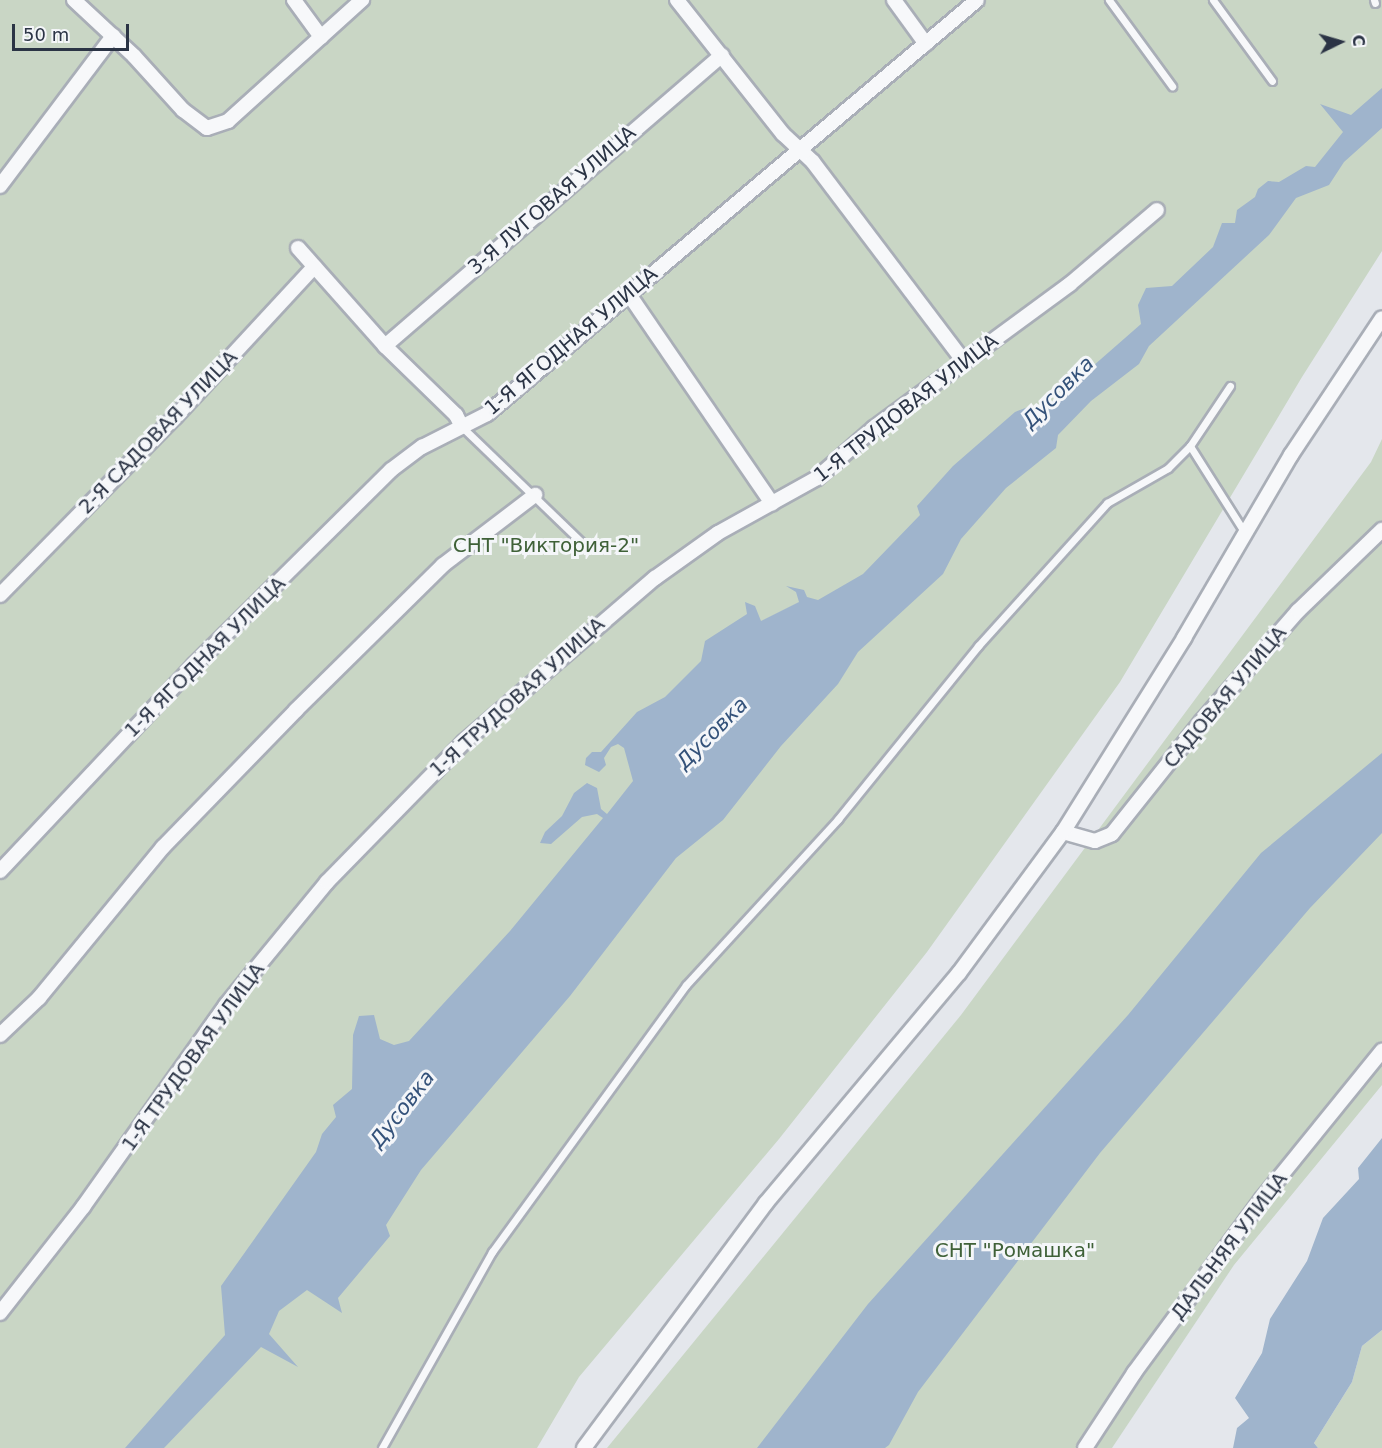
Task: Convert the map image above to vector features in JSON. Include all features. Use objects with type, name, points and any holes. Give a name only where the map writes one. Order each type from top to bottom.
[{"type":"street","points":[[74,0],[113,36],[183,110],[207,128],[228,121],[362,0]]},
{"type":"street","points":[[294,0],[321,37]]},
{"type":"street","points":[[677,0],[799,149],[813,162],[964,362]]},
{"type":"street","points":[[894,0],[926,44]]},
{"type":"street","name":"1-Я ЯГОДНАЯ УЛИЦА","points":[[0,871],[194,665],[391,470],[422,447],[487,414],[977,0]]},
{"type":"street","points":[[0,186],[113,36]]},
{"type":"street","name":"3-Я ЛУГОВАЯ УЛИЦА","points":[[385,346],[722,55]]},
{"type":"street","name":"1-Я ТРУДОВАЯ УЛИЦА","points":[[0,1313],[83,1207],[226,1005],[327,882],[410,794],[517,694],[655,578],[718,532],[817,478],[874,428],[1070,284],[1157,210]]},
{"type":"street","points":[[298,248],[385,346],[456,415],[462,427]]},
{"type":"street","name":"2-Я САДОВАЯ УЛИЦА","points":[[0,595],[176,417],[314,267]]},
{"type":"street","points":[[628,293],[772,503]]},
{"type":"street","points":[[584,1448],[766,1203],[959,973],[1062,832],[1246,535],[1291,455],[1382,318]]},
{"type":"street","points":[[0,1035],[39,998],[163,847],[296,710],[443,565],[535,495]]},
{"type":"street","name":"САДОВАЯ УЛИЦА","points":[[1062,832],[1095,841],[1112,834],[1298,611],[1382,530]]},
{"type":"street","name":"ДАЛЬНЯЯ УЛИЦА","points":[[1085,1448],[1134,1373],[1262,1199],[1382,1051]]},
{"type":"lane","points":[[1109,0],[1172,86]]},
{"type":"lane","points":[[1213,0],[1272,81]]},
{"type":"lane","points":[[382,1448],[492,1252],[686,985],[838,819],[978,646],[1107,503],[1168,468],[1190,446],[1230,386]]},
{"type":"lane","points":[[462,427],[535,495],[580,541]]},
{"type":"lane","points":[[1190,446],[1246,535]]},
{"type":"green space","name":"СНТ \"Виктория-2\"","points":[[0,0],[1382,0],[1382,251],[1302,377],[1120,682],[927,952],[779,1139],[579,1377],[537,1448],[0,1448]]},
{"type":"green space","name":"СНТ \"Ромашка\"","points":[[1382,439],[1382,1085],[1234,1265],[1112,1448],[607,1448],[961,1015],[1371,462]]},
{"type":"green space","points":[[1382,1330],[1382,1448],[1318,1448],[1314,1443],[1352,1382],[1362,1346]]},
{"type":"water","name":"Дусовка","points":[[1382,88],[1382,128],[1344,162],[1329,185],[1296,198],[1269,235],[1149,346],[1139,364],[1091,401],[1058,435],[1056,448],[1006,488],[961,539],[943,574],[858,652],[838,684],[781,746],[723,820],[676,858],[570,996],[421,1170],[386,1225],[390,1236],[338,1298],[342,1313],[307,1290],[279,1311],[269,1334],[298,1367],[261,1347],[164,1448],[125,1448],[225,1335],[221,1286],[316,1152],[322,1134],[336,1117],[333,1105],[352,1089],[353,1035],[359,1016],[374,1015],[380,1039],[394,1045],[409,1041],[510,931],[603,818],[597,814],[582,817],[551,844],[540,843],[545,832],[562,816],[574,793],[587,783],[597,788],[601,809],[607,814],[633,781],[624,748],[618,744],[611,747],[604,758],[606,765],[599,772],[585,765],[586,758],[592,752],[601,752],[637,712],[665,697],[701,661],[705,641],[747,614],[745,602],[755,606],[761,621],[799,602],[796,592],[786,586],[804,590],[807,597],[818,600],[863,574],[920,515],[917,506],[953,466],[1015,412],[1028,407],[1037,415],[1141,324],[1138,305],[1146,288],[1172,286],[1213,247],[1222,223],[1235,223],[1237,210],[1255,197],[1258,189],[1268,181],[1279,182],[1306,166],[1315,167],[1343,132],[1320,104],[1351,115]]},
{"type":"water","points":[[1382,753],[1382,833],[1310,908],[1100,1153],[918,1392],[889,1445],[885,1448],[757,1448],[868,1304],[1128,1015],[1261,853]]},
{"type":"water","points":[[1382,1138],[1382,1330],[1362,1346],[1352,1382],[1314,1443],[1318,1448],[1233,1448],[1237,1428],[1249,1418],[1235,1398],[1262,1353],[1270,1319],[1307,1261],[1323,1218],[1359,1179],[1358,1168]]}]
